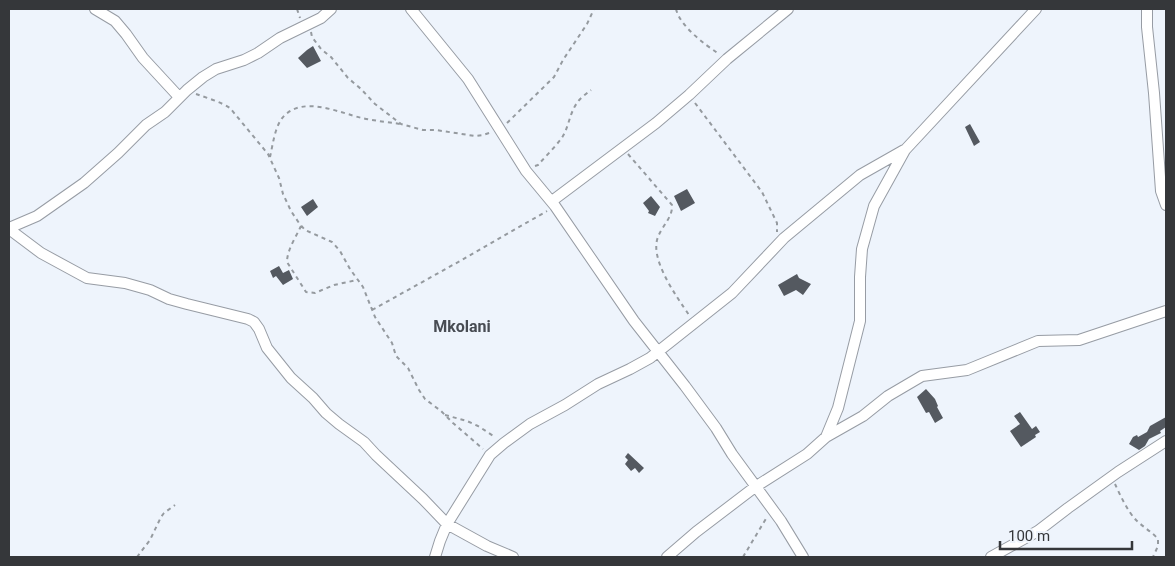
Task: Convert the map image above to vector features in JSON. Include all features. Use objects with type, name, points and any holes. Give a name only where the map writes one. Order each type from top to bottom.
[{"type":"street","points":[[95,9],[115,22],[143,58],[179,97]]},
{"type":"street","points":[[331,9],[321,18],[280,38],[258,53],[210,73],[187,90],[165,112],[146,125],[84,183],[37,216],[9,229],[41,253],[87,278],[124,283],[150,290],[187,304],[254,322],[267,348],[291,378],[314,398],[326,413],[364,442],[448,524],[487,546],[513,557]]},
{"type":"street","points":[[411,9],[468,79],[526,171],[553,204],[634,321],[716,428],[803,557]]},
{"type":"street","points":[[553,204],[656,124],[727,59],[788,9]]},
{"type":"street","points":[[826,437],[838,408],[860,321],[862,249],[874,206],[905,150],[1036,9]]},
{"type":"street","points":[[1147,9],[1161,191],[1166,205]]},
{"type":"street","points":[[435,557],[448,524],[490,455],[504,442],[530,424],[598,384],[650,358],[732,293],[784,238],[860,175],[905,150]]},
{"type":"street","points":[[667,557],[696,532],[755,487],[807,454],[826,437],[863,416],[888,396],[922,376],[967,370],[1038,341],[1079,340],[1166,311]]},
{"type":"street","points":[[992,557],[1038,531],[1112,476],[1166,441]]},
{"type":"path","points":[[270,158],[279,124],[286,114],[308,106],[322,107],[362,118],[401,124],[423,130],[475,136],[489,134],[510,121],[554,77],[587,24],[594,9]]},
{"type":"path","points":[[676,9],[680,20],[684,24],[709,47],[727,59]]},
{"type":"path","points":[[308,25],[312,37],[321,49],[331,57],[348,78],[375,104],[401,124]]},
{"type":"path","points":[[187,90],[230,108],[270,158],[287,202],[301,225],[305,230],[326,239],[336,246],[363,287],[371,310],[380,327],[392,343],[396,356],[408,368],[419,390],[426,399],[490,455]]},
{"type":"path","points":[[526,171],[538,165],[561,139],[577,103],[582,96],[591,90]]},
{"type":"path","points":[[689,95],[762,192],[777,223],[778,245]]},
{"type":"path","points":[[623,149],[672,205],[672,211],[657,239],[658,257],[662,273],[694,323]]},
{"type":"path","points":[[371,310],[460,261],[553,204]]},
{"type":"path","points":[[301,225],[287,262],[306,292],[315,292],[334,285],[357,280]]},
{"type":"path","points":[[445,415],[472,423],[504,442]]},
{"type":"path","points":[[1112,476],[1121,496],[1136,520],[1158,539],[1158,546],[1153,557]]},
{"type":"path","points":[[137,557],[150,540],[164,513],[175,505]]},
{"type":"path","points":[[743,557],[772,509]]},
{"type":"building","points":[[313,46],[321,61],[307,68],[298,58]]},
{"type":"building","points":[[970,124],[980,142],[974,146],[965,127]]},
{"type":"building","points":[[687,189],[695,203],[681,211],[674,196]]},
{"type":"building","points":[[651,196],[660,207],[655,216],[648,213],[649,211],[643,203]]},
{"type":"building","points":[[313,199],[318,207],[307,216],[301,207]]},
{"type":"building","points":[[279,266],[283,273],[289,270],[293,279],[283,285],[276,276],[273,278],[270,271]]},
{"type":"building","points":[[797,274],[799,278],[811,284],[803,295],[796,290],[784,296],[778,285]]},
{"type":"building","points":[[926,389],[935,399],[943,418],[935,423],[929,412],[926,413],[917,397]]},
{"type":"building","points":[[1020,412],[1032,429],[1036,426],[1040,432],[1021,447],[1010,431],[1020,424],[1014,416]]},
{"type":"building","points":[[1166,417],[1166,427],[1160,431],[1161,433],[1149,439],[1145,446],[1139,450],[1129,444],[1133,437],[1137,435],[1138,437],[1147,432],[1150,426]]},
{"type":"building","points":[[628,453],[644,468],[639,473],[635,468],[631,471],[625,464],[628,460],[625,457]]},
{"type":"district","name":"Mkolani","points":[[462,326]]}]
